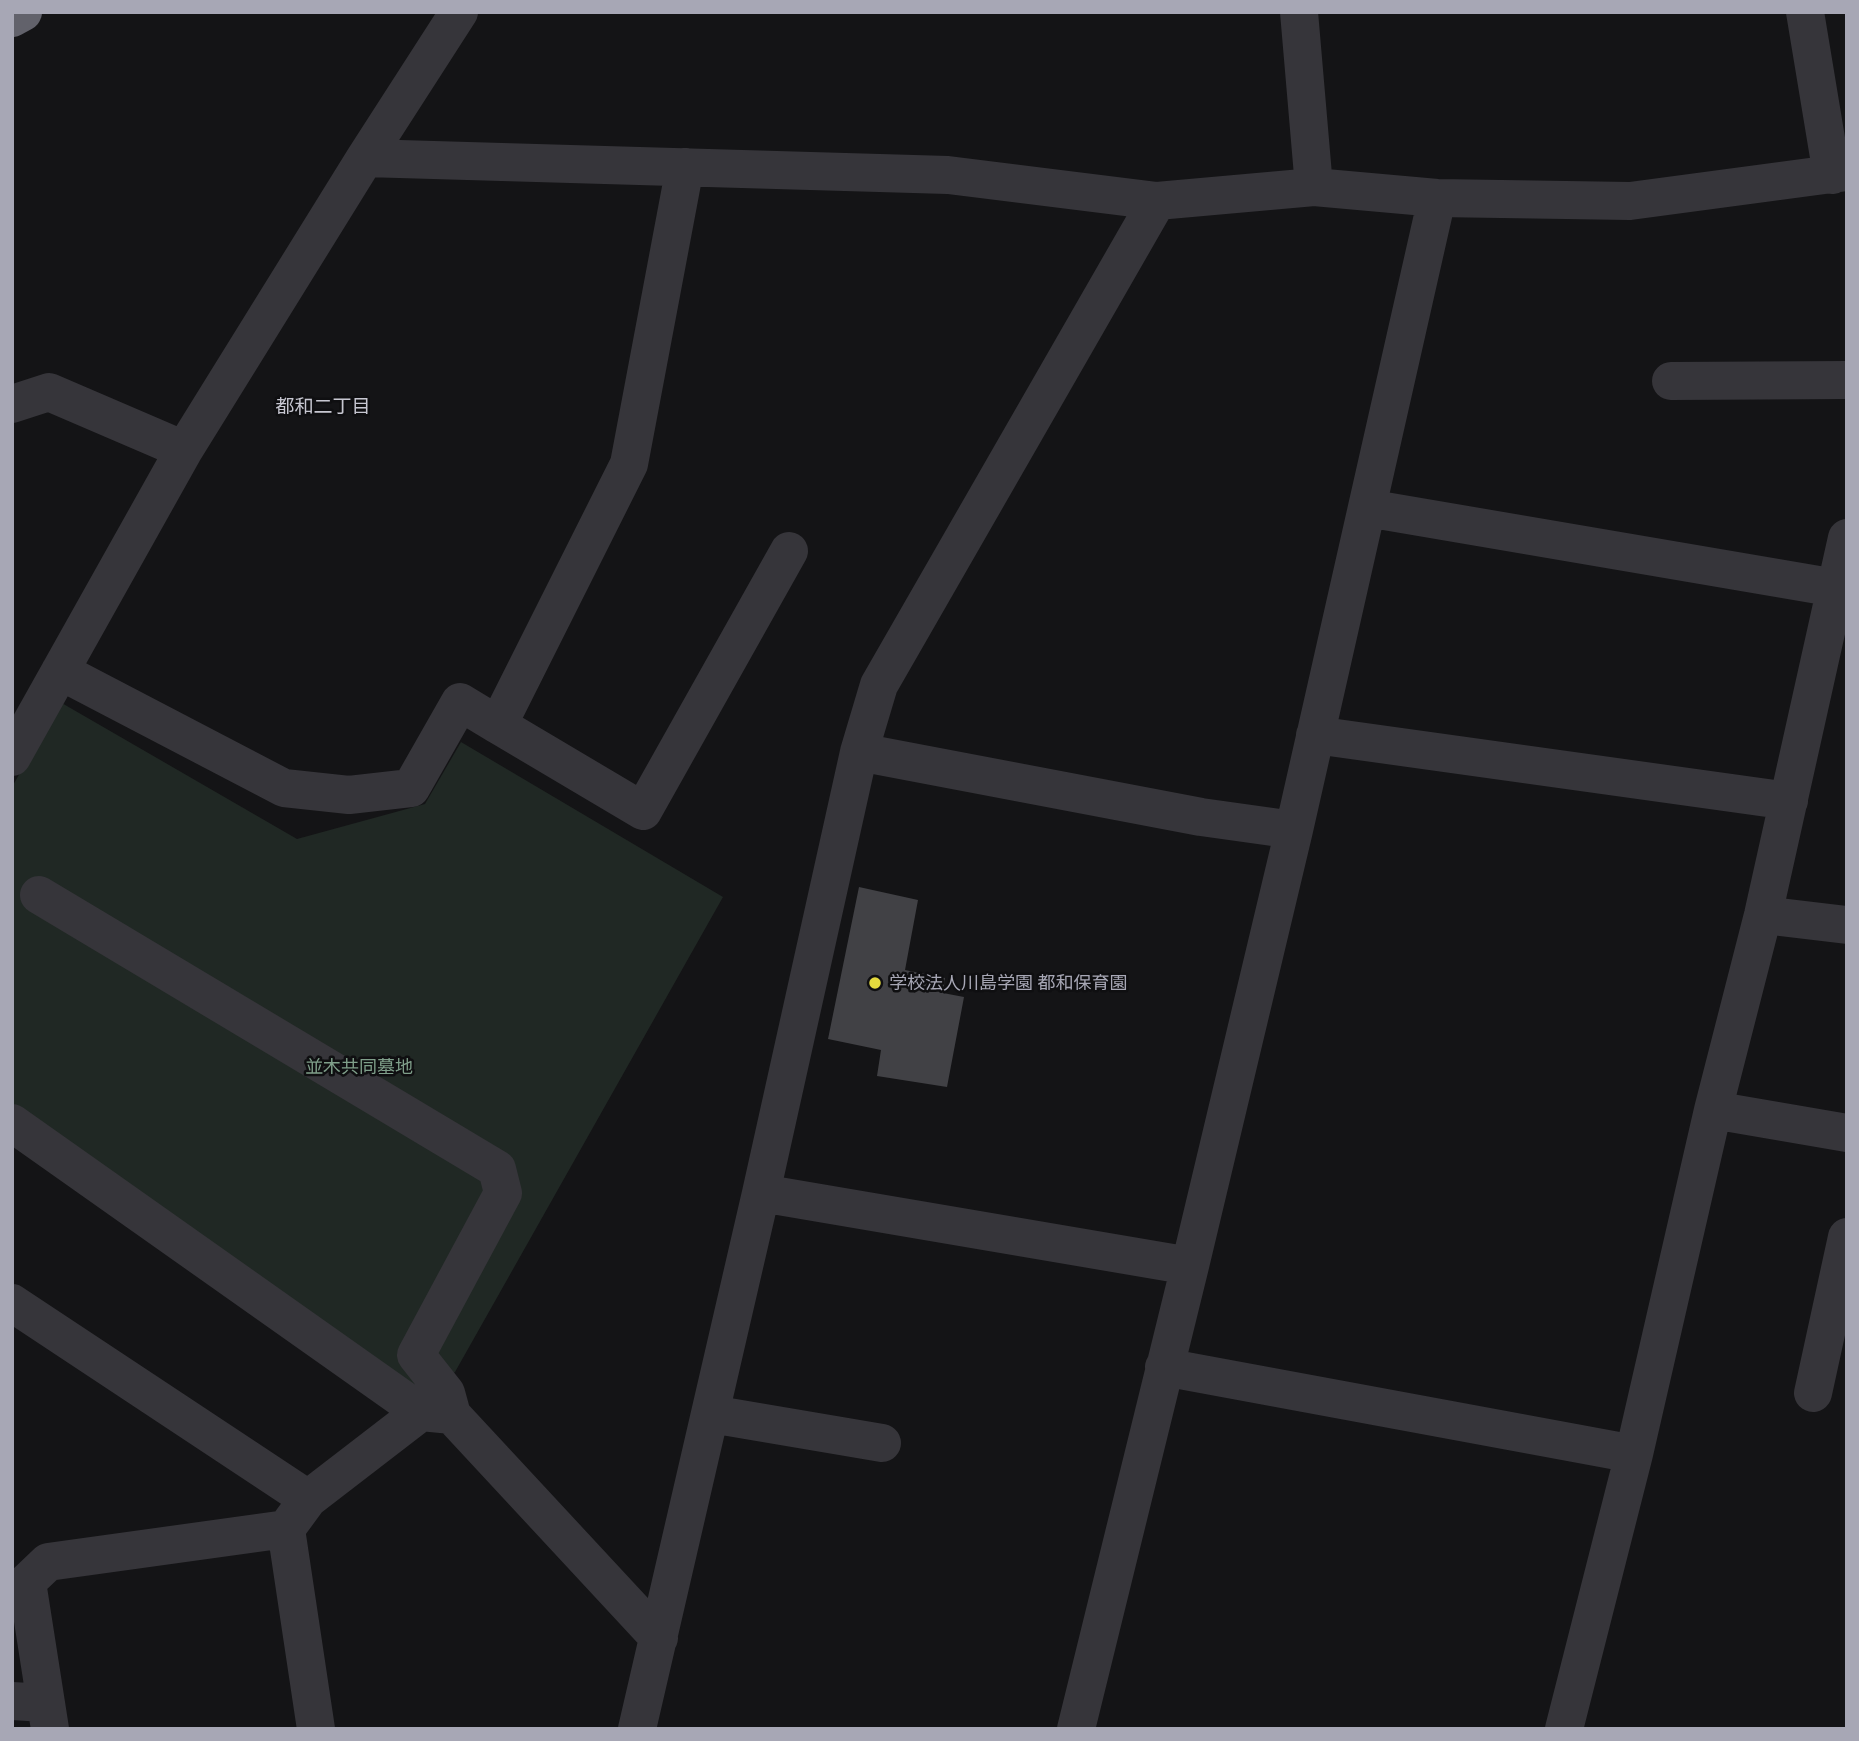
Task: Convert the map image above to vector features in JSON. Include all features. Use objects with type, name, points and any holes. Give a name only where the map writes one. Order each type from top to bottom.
[{"type":"highway","points":[[12,18],[23,12]]},
{"type":"street","points":[[12,757],[184,450],[459,12]]},
{"type":"street","points":[[1299,12],[1314,187]]},
{"type":"street","points":[[365,158],[948,175],[1157,201],[1314,187],[1437,198],[1630,201],[1839,173],[1805,12]]},
{"type":"street","points":[[498,725],[629,464],[685,167]]},
{"type":"street","points":[[1076,1729],[1294,830],[1437,198]]},
{"type":"street","points":[[637,1729],[711,1414],[859,752],[879,685],[1157,201]]},
{"type":"street","points":[[1671,381],[1847,380]]},
{"type":"street","points":[[12,404],[49,391],[184,450]]},
{"type":"street","points":[[1367,508],[1836,588]]},
{"type":"street","points":[[1564,1729],[1634,1454],[1713,1110],[1763,915],[1847,538]]},
{"type":"street","points":[[61,671],[284,788],[349,795],[411,788],[460,702],[643,811],[789,551]]},
{"type":"street","points":[[1315,735],[1789,801]]},
{"type":"street","points":[[859,752],[1201,817],[1294,830]]},
{"type":"street","points":[[39,895],[497,1169],[503,1193],[416,1355],[446,1393],[436,1414],[308,1499],[286,1529],[316,1729]]},
{"type":"street","points":[[1763,915],[1847,925]]},
{"type":"street","points":[[1713,1110],[1847,1133]]},
{"type":"street","points":[[12,1123],[436,1414],[659,1638]]},
{"type":"street","points":[[761,1193],[1190,1266]]},
{"type":"street","points":[[1813,1393],[1847,1237]]},
{"type":"street","points":[[12,1303],[308,1499]]},
{"type":"street","points":[[1164,1367],[1634,1454]]},
{"type":"street","points":[[711,1414],[882,1443]]},
{"type":"street","points":[[36,1711],[27,1582],[48,1562],[286,1529]]},
{"type":"green space","name":"並木共同墓地","points":[[60,702],[297,839],[425,804],[461,742],[723,897],[455,1372],[419,1403],[12,1107],[12,787]]},
{"type":"building","points":[[859,887],[918,900],[905,970],[945,978],[943,993],[964,997],[947,1087],[877,1076],[881,1050],[828,1039]]},
{"type":"place","name":"学校法人川島学園 都和保育園","points":[[875,983]]},
{"type":"district","name":"都和二丁目","points":[[323,407]]}]
